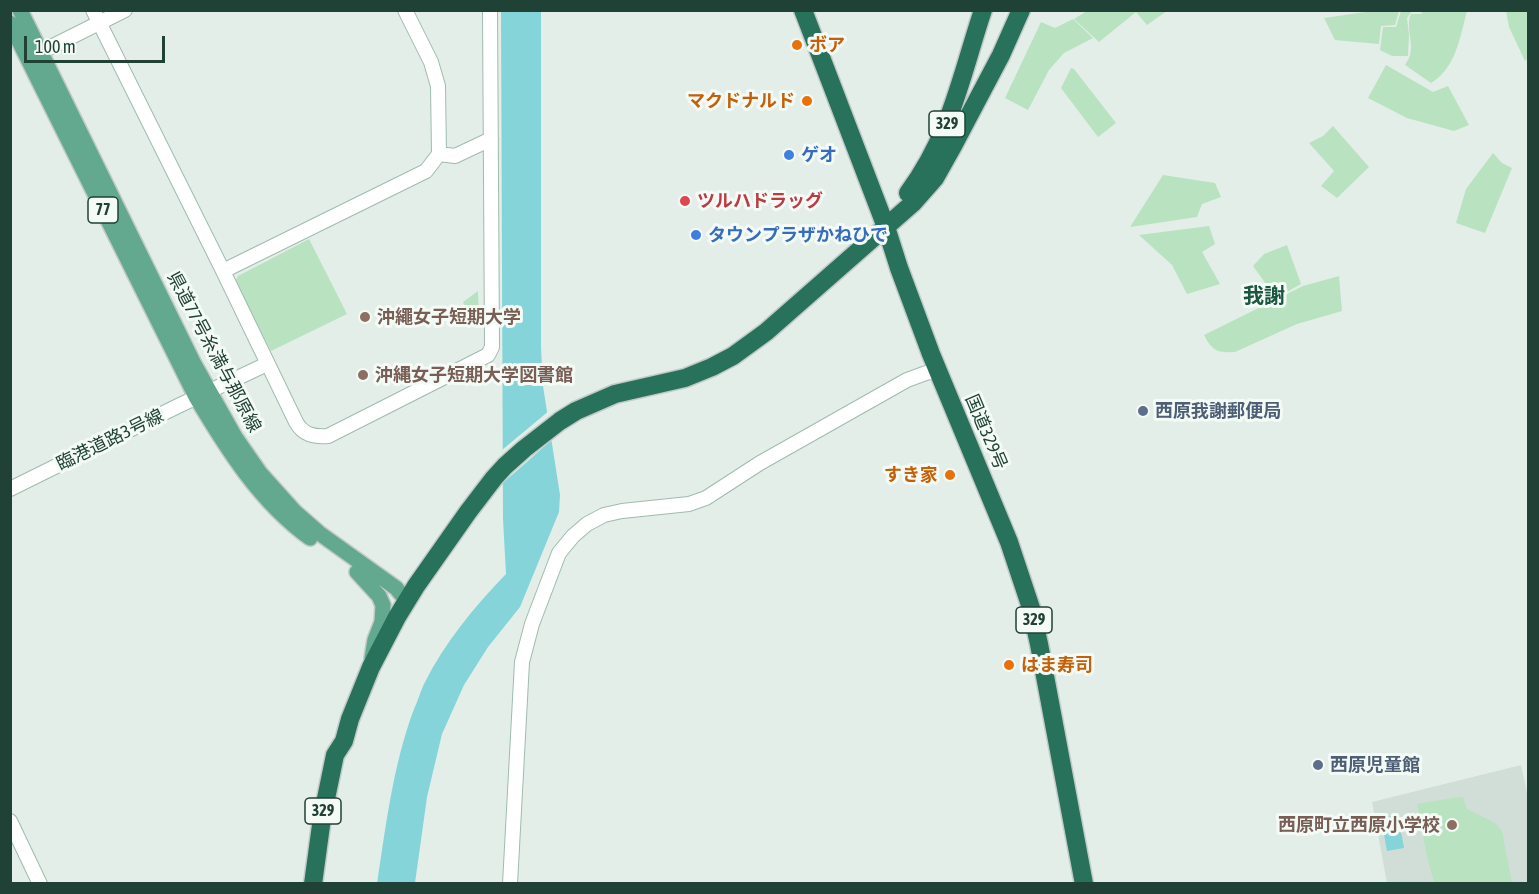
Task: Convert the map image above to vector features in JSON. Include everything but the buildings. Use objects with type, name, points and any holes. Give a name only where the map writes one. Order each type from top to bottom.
[{"type":"highway","name":"国道329号","points":[[803,10],[948,398],[1009,542],[1032,609],[1084,884]]},
{"type":"highway","name":"329","points":[[886,227],[900,201],[920,176],[949,120],[983,10]]},
{"type":"highway","name":"329","points":[[321,884],[327,834],[350,719],[371,667],[407,601],[468,512],[505,466],[560,421],[576,411],[615,394],[685,378],[733,356],[766,332],[913,203],[935,178],[953,146],[1021,10]]},
{"type":"highway","name":"329","points":[[313,884],[328,786],[335,755],[344,741]]},
{"type":"main road","name":"県道77号糸満与那原線","points":[[20,10],[196,368],[202,394],[271,486],[295,512],[319,533],[396,588],[407,601]]},
{"type":"main road","name":"県道77号糸満与那原線","points":[[10,23],[232,455],[263,496],[302,532],[372,584],[391,596],[407,601]]},
{"type":"main road","points":[[357,572],[379,596],[383,605],[382,622],[375,640],[371,667]]},
{"type":"street","points":[[41,52],[96,17],[125,10]]},
{"type":"street","points":[[223,271],[426,171],[439,154],[436,75],[405,10]]},
{"type":"street","points":[[96,17],[298,427],[305,433],[328,436],[488,355],[492,347],[490,10]]},
{"type":"street","points":[[439,154],[455,156],[491,139]]},
{"type":"street","name":"臨港道路3号線","points":[[10,489],[267,364]]},
{"type":"street","points":[[510,884],[522,662],[532,624],[550,575],[559,553],[573,536],[587,524],[604,515],[689,504],[706,498],[760,463],[907,380],[938,370]]},
{"type":"street","points":[[10,822],[40,884]]},
{"type":"shaded area","name":"西原町立西原小学校","points":[[1521,765],[1528,797],[1528,883],[1387,883],[1372,802]]},
{"type":"green space","points":[[1379,10],[1399,11],[1395,25],[1381,26],[1379,44],[1335,40],[1324,18]]},
{"type":"green space","points":[[1424,10],[1467,11],[1452,60],[1439,77],[1431,83],[1405,65],[1411,50],[1409,19],[1411,14],[1421,14]]},
{"type":"green space","points":[[1087,11],[1167,11],[1147,25],[1136,12],[1099,42],[1074,19]]},
{"type":"green space","points":[[1401,11],[1421,11],[1411,12],[1407,18],[1408,56],[1392,56],[1380,50],[1383,27],[1396,27]]},
{"type":"green space","points":[[1506,11],[1528,11],[1528,58],[1525,61],[1509,27]]},
{"type":"green space","points":[[1073,19],[1093,38],[1064,53],[1049,70],[1028,110],[1005,98],[1041,22],[1055,28]]},
{"type":"green space","points":[[1386,65],[1433,92],[1448,86],[1469,125],[1454,131],[1407,118],[1368,98]]},
{"type":"green space","points":[[1071,68],[1116,123],[1098,137],[1061,88]]},
{"type":"green space","points":[[1333,126],[1369,167],[1337,198],[1321,186],[1334,171],[1309,143],[1323,136]]},
{"type":"green space","points":[[1493,153],[1502,163],[1512,168],[1485,233],[1456,223],[1466,189]]},
{"type":"green space","points":[[1163,175],[1215,183],[1221,197],[1202,204],[1197,217],[1130,227]]},
{"type":"green space","points":[[1209,226],[1215,244],[1202,252],[1220,284],[1187,294],[1172,265],[1139,235]]},
{"type":"green space","points":[[309,239],[347,314],[271,351],[235,282],[238,276]]},
{"type":"green space","points":[[1287,245],[1301,284],[1276,298],[1253,266],[1264,254]]},
{"type":"green space","points":[[1339,276],[1342,311],[1297,324],[1235,352],[1216,350],[1204,335],[1303,286]]},
{"type":"green space","points":[[478,291],[479,321],[472,324],[463,302]]},
{"type":"green space","points":[[1463,797],[1467,809],[1495,823],[1502,831],[1512,883],[1434,883],[1417,804]]},
{"type":"water","points":[[501,11],[541,11],[541,348],[543,386],[560,495],[559,512],[520,607],[488,647],[464,685],[442,734],[427,797],[415,883],[377,884],[395,773],[407,730],[423,687],[441,654],[461,626],[506,574],[503,519]]},
{"type":"water","points":[[1398,815],[1404,848],[1387,851],[1381,818]]},
{"type":"pier","points":[[550,410],[554,438],[504,482],[502,450]]},
{"type":"place","name":"ボア","points":[[797,45]]},
{"type":"place","name":"マクドナルド","points":[[807,101]]},
{"type":"place","name":"ゲオ","points":[[789,155]]},
{"type":"place","name":"ツルハドラッグ","points":[[685,201]]},
{"type":"place","name":"タウンプラザかねひで","points":[[696,235]]},
{"type":"place","name":"沖繩女子短期大学","points":[[365,317]]},
{"type":"place","name":"沖縄女子短期大学図書館","points":[[363,375]]},
{"type":"place","name":"西原我謝郵便局","points":[[1143,411]]},
{"type":"place","name":"すき家","points":[[950,475]]},
{"type":"place","name":"はま寿司","points":[[1009,665]]},
{"type":"place","name":"西原児童館","points":[[1318,765]]},
{"type":"place","name":"西原町立西原小学校","points":[[1452,825]]},
{"type":"district","name":"我謝","points":[[1264,296]]}]
